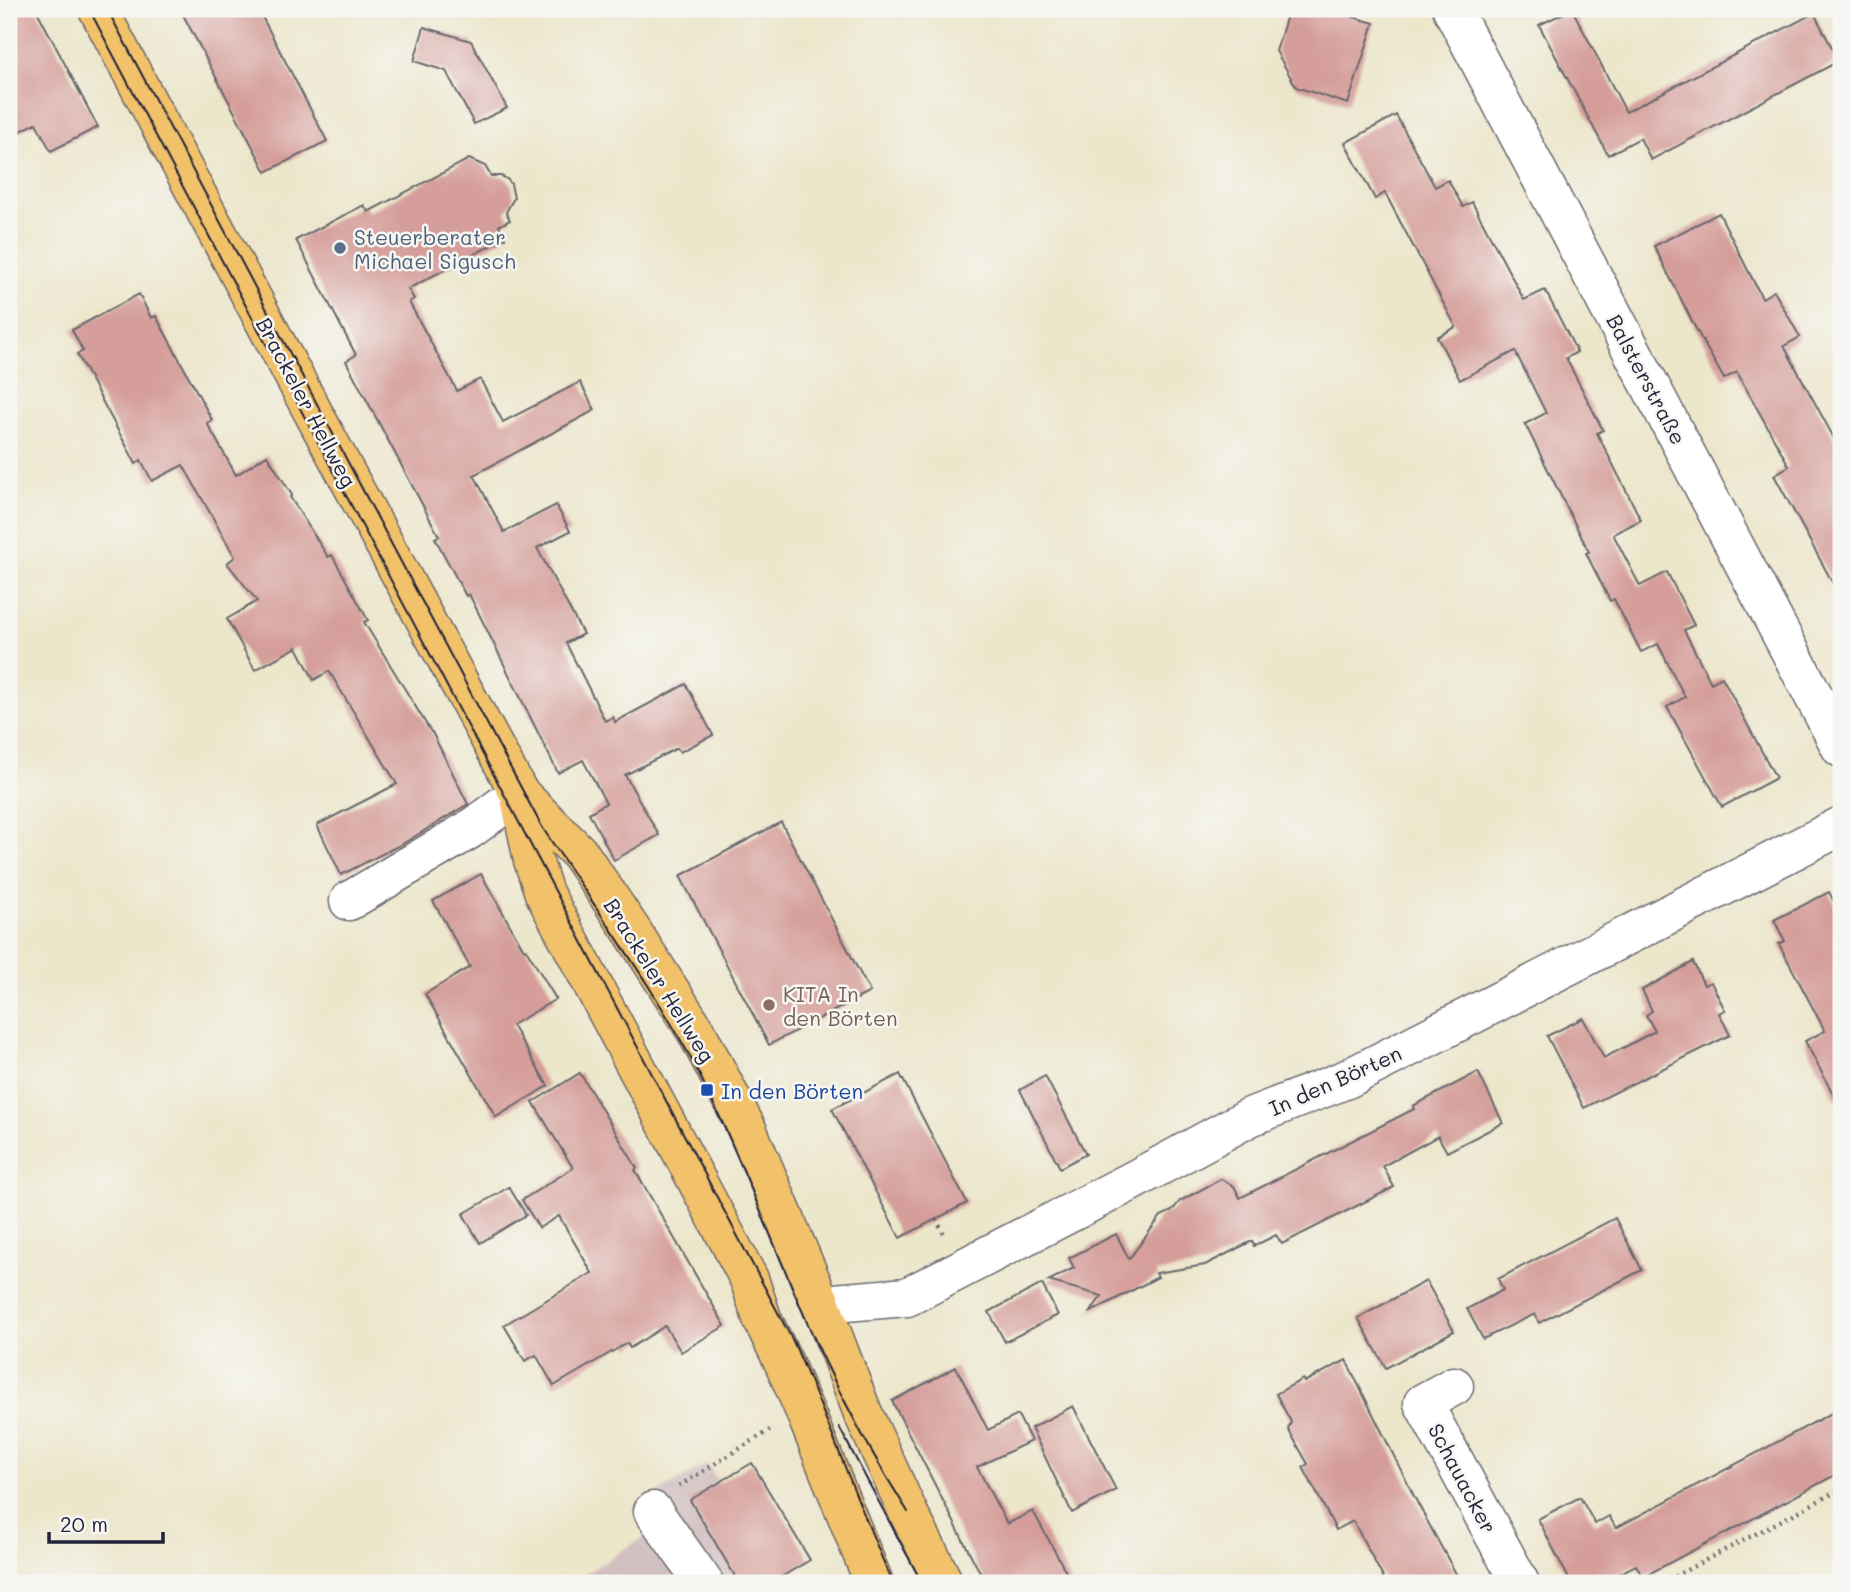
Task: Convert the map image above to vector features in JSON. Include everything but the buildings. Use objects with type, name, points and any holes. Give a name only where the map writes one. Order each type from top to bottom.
[{"type":"main road","name":"Brackeler Hellweg","points":[[98,9],[314,416],[519,793],[580,854],[696,1031],[747,1129],[821,1304],[862,1411],[944,1583]]},
{"type":"main road","name":"Brackeler Hellweg","points":[[519,793],[533,860],[544,893],[749,1279],[763,1299],[774,1305],[821,1304]]},
{"type":"main road","name":"Brackeler Hellweg","points":[[749,1279],[763,1321],[805,1412],[874,1583]]},
{"type":"street","name":"Balsterstraße","points":[[1452,9],[1841,748]]},
{"type":"street","points":[[349,901],[470,831],[519,793]]},
{"type":"street","name":"In den Börten","points":[[821,1304],[907,1297],[1135,1180],[1250,1117],[1347,1079],[1841,826]]},
{"type":"street","name":"Schauacker","points":[[1454,1386],[1423,1404],[1520,1583]]},
{"type":"street","points":[[653,1511],[705,1583]]},
{"type":"path","points":[[653,1511],[681,1485],[776,1426]]},
{"type":"path","points":[[1662,1583],[1841,1489]]},
{"type":"shaded area","points":[[707,1464],[778,1583],[570,1583],[665,1524],[649,1498]]},
{"type":"tram line","points":[[89,9],[793,1341],[893,1583]]},
{"type":"tram line","points":[[107,9],[542,827],[651,990],[690,1057],[737,1156],[829,1370],[872,1452],[908,1512]]},
{"type":"tram line","points":[[839,1427],[922,1583]]},
{"type":"place","name":"Steuerberater Michael Sigusch","points":[[340,248]]},
{"type":"place","name":"KITA In den Börten","points":[[769,1005]]},
{"type":"place","name":"In den Börten","points":[[707,1090]]}]
